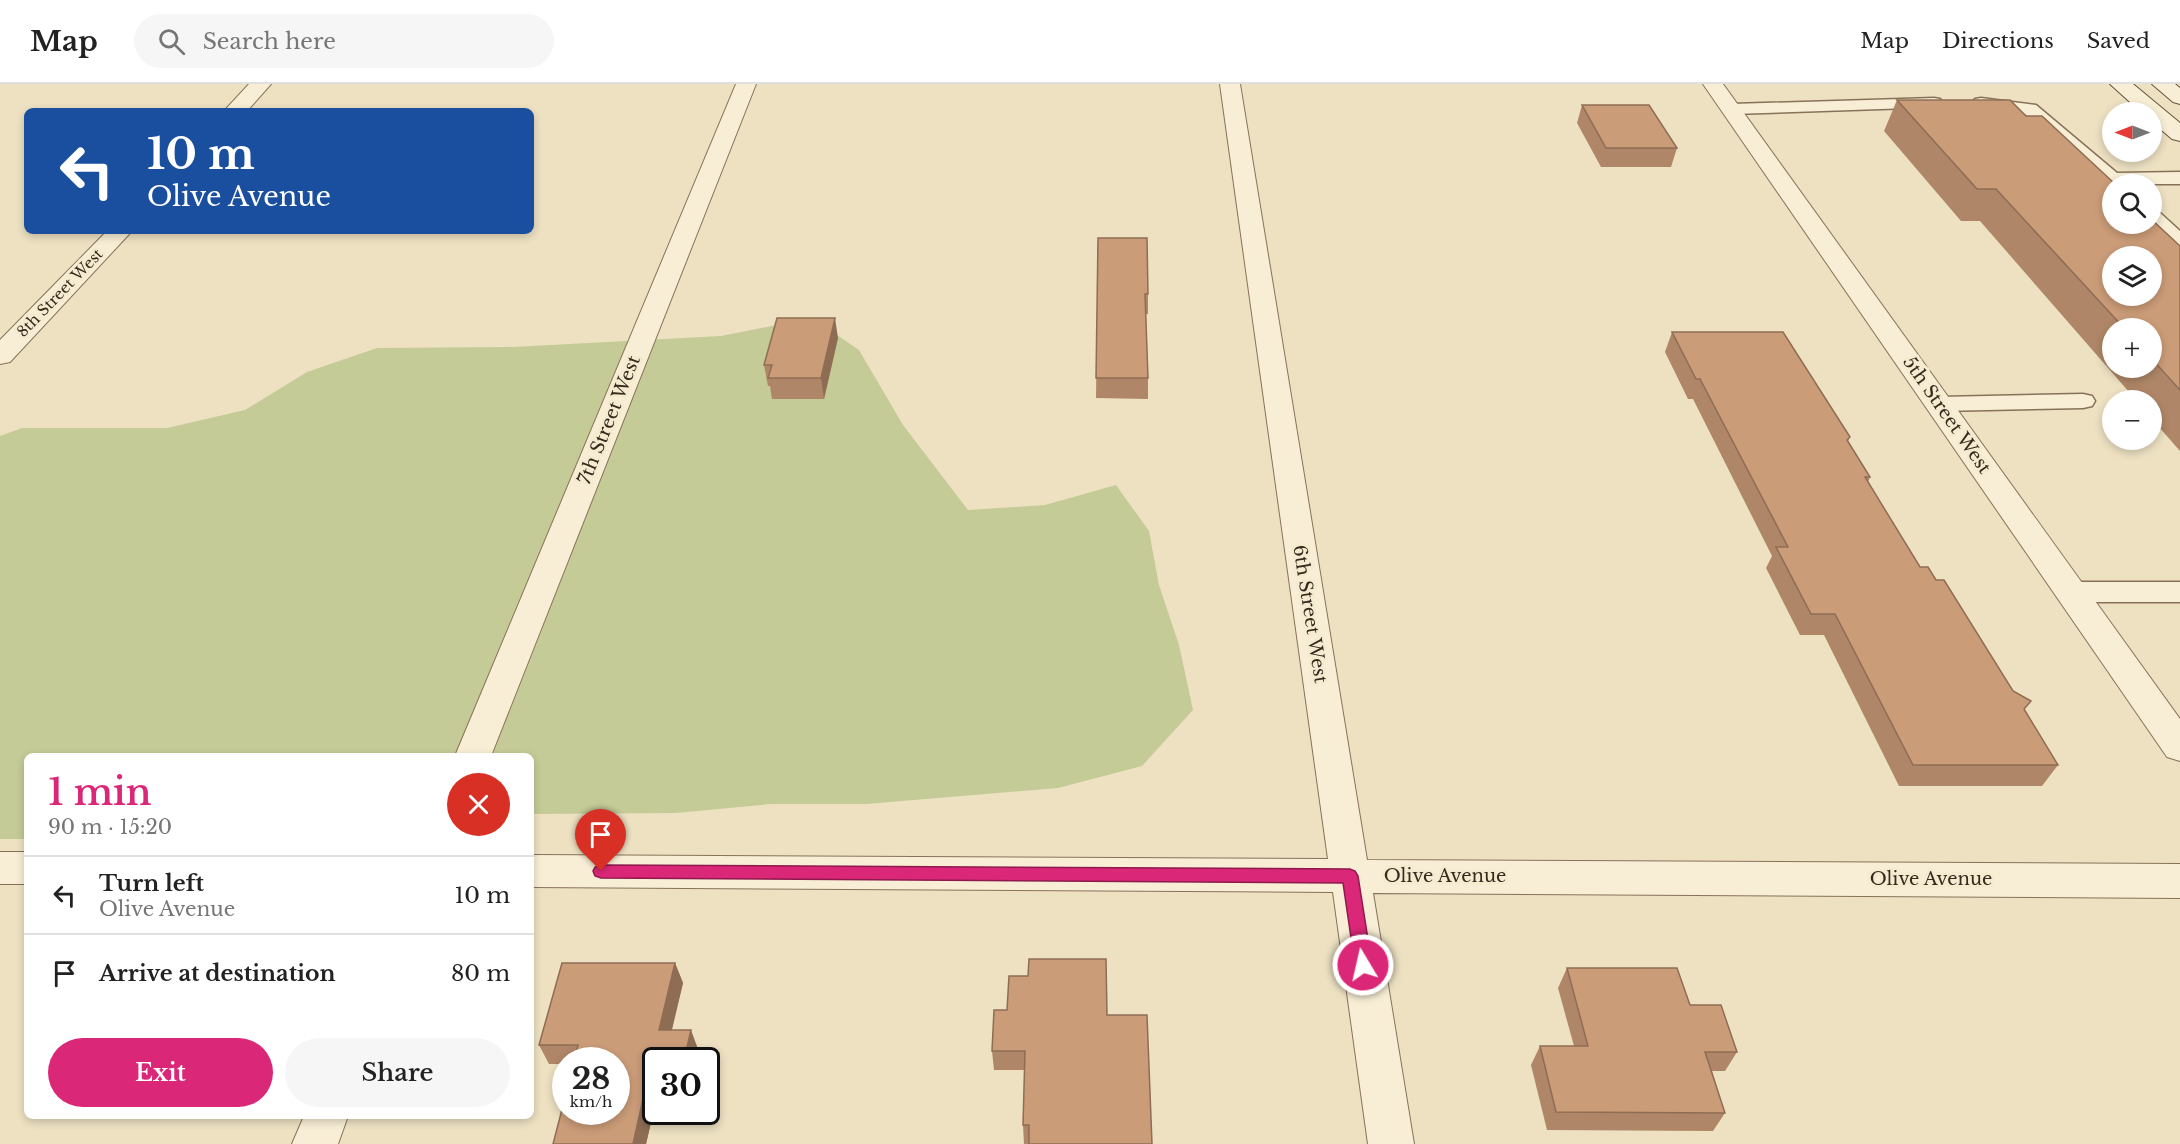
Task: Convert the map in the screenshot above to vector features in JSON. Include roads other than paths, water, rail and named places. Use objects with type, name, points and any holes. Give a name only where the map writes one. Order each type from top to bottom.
[{"type":"street","points":[[238,108],[261,84]]},
{"type":"street","name":"7th Street West","points":[[474,753],[746,84]]},
{"type":"street","name":"6th Street West","points":[[1230,84],[1391,1144]]},
{"type":"street","name":"5th Street West","points":[[1713,84],[2180,747]]},
{"type":"street","points":[[2120,84],[2180,134]]},
{"type":"street","points":[[2162,84],[2180,98]]},
{"type":"street","name":"8th Street West","points":[[0,356],[117,234]]},
{"type":"street","points":[[0,868],[24,868]]},
{"type":"street","name":"Olive Avenue","points":[[534,871],[2180,881]]},
{"type":"street","points":[[315,1144],[325,1119]]},
{"type":"lane","points":[[1732,109],[1955,102],[2030,110],[2106,174]]},
{"type":"lane","points":[[2162,179],[2180,178]]},
{"type":"lane","points":[[2162,225],[2180,242]]},
{"type":"lane","points":[[1940,404],[2083,401]]},
{"type":"lane","points":[[2071,592],[2180,592]]}]
